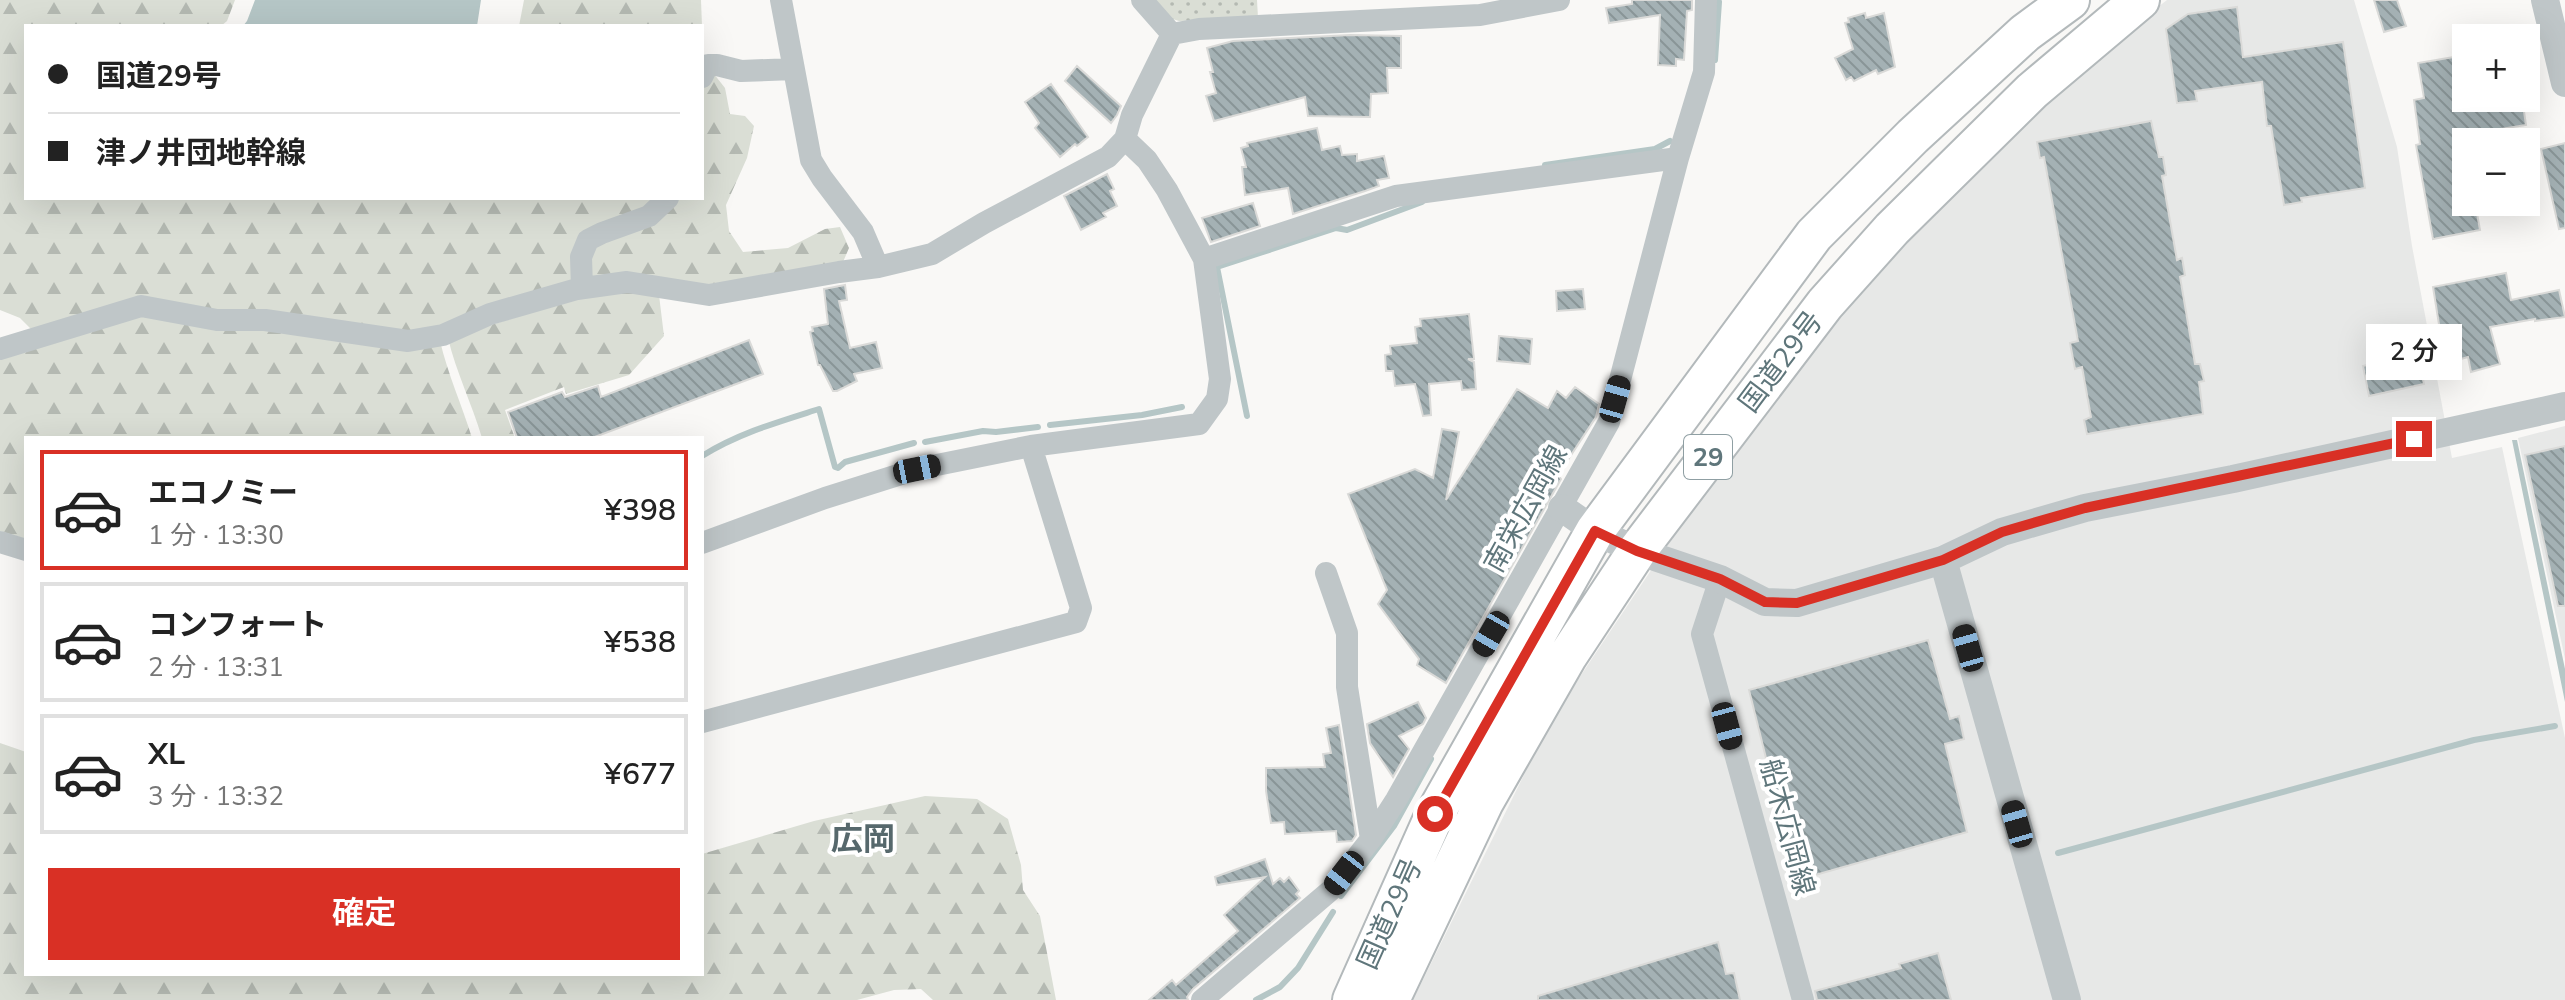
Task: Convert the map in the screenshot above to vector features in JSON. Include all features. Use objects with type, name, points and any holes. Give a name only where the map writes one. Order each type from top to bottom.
[{"type":"highway","name":"国道29号","points":[[1352,1000],[1435,814],[1595,531],[1814,235],[1924,126],[2025,33],[2070,0]]},
{"type":"highway","name":"国道29号","points":[[1390,1000],[1484,802],[1567,657],[1637,551],[1825,304],[1892,229],[2032,91],[2140,0]]},
{"type":"street","points":[[781,0],[811,160],[863,232],[878,267]]},
{"type":"street","points":[[1142,0],[1172,34]]},
{"type":"street","points":[[1172,34],[1199,29],[1480,15],[1559,0]]},
{"type":"street","name":"南栄広岡線","points":[[1202,1000],[1331,890],[1371,839],[1609,422],[1678,158],[1704,72],[1706,0]]},
{"type":"street","points":[[2545,0],[2565,83]]},
{"type":"street","points":[[0,349],[141,306],[217,320],[265,320],[408,341],[443,335],[490,314],[582,288],[627,282],[709,295],[878,267],[932,254],[1108,157],[1125,139],[1132,115],[1172,34]]},
{"type":"street","points":[[704,73],[708,65],[741,71],[794,69]]},
{"type":"street","points":[[704,542],[825,498],[917,469],[1031,446],[1199,424],[1217,399],[1220,379],[1204,259],[1167,190],[1147,160],[1125,139]]},
{"type":"street","points":[[1204,259],[1396,196],[1678,158]]},
{"type":"street","points":[[582,288],[581,257],[588,240],[649,216],[666,200]]},
{"type":"street","points":[[1562,508],[1595,531],[1637,551],[1720,579],[1765,602],[1797,603],[1943,560],[2002,532],[2085,508],[2565,406]]},
{"type":"street","points":[[704,721],[1076,622],[1081,608],[1031,446]]},
{"type":"street","points":[[0,542],[24,549]]},
{"type":"street","points":[[1943,560],[2067,1000]]},
{"type":"street","points":[[1326,573],[1347,633],[1347,687],[1371,839]]},
{"type":"street","name":"船木広岡線","points":[[1720,579],[1702,634],[1803,1000]]},
{"type":"shaded area","points":[[255,0],[481,0],[477,24],[245,24]]},
{"type":"shaded area","points":[[2167,0],[2354,0],[2397,147],[2412,246],[2452,458],[2502,447],[2565,738],[2565,1000],[1413,1000],[1551,720],[1704,491],[1808,347],[1958,175],[2062,82]]},
{"type":"shaded area","points":[[2565,426],[2565,659],[2518,438]]},
{"type":"shaded area","points":[[2512,440],[2517,440],[2565,669],[2565,702]]},
{"type":"green space","points":[[0,0],[235,0],[223,24],[24,24],[24,200],[661,200],[603,229],[579,283],[419,334],[209,311],[171,302],[31,329],[20,318],[0,310]]},
{"type":"green space","points":[[524,0],[701,0],[702,24],[519,24]]},
{"type":"green space","points":[[1148,0],[1257,0],[1258,18],[1179,21],[1166,17]]},
{"type":"green space","points":[[710,69],[725,88],[730,114],[745,116],[754,126],[747,158],[726,205],[729,231],[743,252],[788,248],[825,229],[840,227],[849,248],[843,262],[733,286],[585,282],[586,248],[670,200],[704,200],[704,80]]},
{"type":"green space","points":[[605,290],[659,295],[664,336],[629,375],[566,394],[564,387],[505,410],[514,436],[481,436],[448,338]]},
{"type":"green space","points":[[131,314],[440,341],[471,436],[24,436],[24,538],[0,531],[0,358]]},
{"type":"green space","points":[[0,743],[24,751],[24,976],[704,976],[704,853],[814,821],[925,796],[977,799],[1008,819],[1021,865],[1023,890],[1040,916],[1056,1000],[933,1000],[921,989],[894,990],[857,1000],[0,1000]]},
{"type":"building","points":[[1632,0],[1692,0],[1692,10],[1687,11],[1684,60],[1676,59],[1676,66],[1658,65],[1660,15],[1609,23],[1606,8],[1632,4]]},
{"type":"building","points":[[2374,0],[2397,0],[2406,26],[2384,32]]},
{"type":"building","points":[[2237,7],[2243,57],[2343,42],[2365,188],[2301,198],[2302,202],[2284,205],[2271,126],[2267,126],[2262,82],[2195,91],[2197,101],[2177,103],[2166,29],[2188,14]]},
{"type":"building","points":[[1865,13],[1866,18],[1884,13],[1895,67],[1878,74],[1876,70],[1854,81],[1851,77],[1846,80],[1835,58],[1853,49],[1845,23],[1849,22],[1848,18]]},
{"type":"building","points":[[1351,35],[1401,36],[1401,68],[1387,68],[1388,93],[1371,94],[1370,117],[1308,116],[1305,97],[1214,121],[1206,96],[1216,93],[1207,48],[1233,41]]},
{"type":"building","points":[[2452,57],[2452,112],[2524,112],[2526,125],[2452,128],[2452,216],[2478,216],[2480,230],[2433,239],[2416,145],[2420,144],[2414,100],[2424,98],[2418,63]]},
{"type":"building","points":[[1077,66],[1121,106],[1111,123],[1065,81]]},
{"type":"building","points":[[1051,84],[1088,137],[1060,157],[1035,128],[1039,123],[1025,102]]},
{"type":"building","points":[[2151,121],[2159,157],[2163,157],[2166,175],[2162,176],[2177,260],[2182,258],[2185,275],[2180,277],[2195,364],[2200,364],[2204,381],[2199,382],[2203,414],[2087,434],[2084,420],[2091,417],[2082,367],[2075,369],[2070,343],[2078,341],[2044,157],[2040,158],[2037,142]]},
{"type":"building","points":[[1317,128],[1322,150],[1340,146],[1342,155],[1357,154],[1357,161],[1384,156],[1389,178],[1377,180],[1379,186],[1293,214],[1288,188],[1245,195],[1242,167],[1246,167],[1241,148],[1248,146],[1247,143]]},
{"type":"building","points":[[2565,143],[2565,228],[2559,229],[2541,149]]},
{"type":"building","points":[[1107,174],[1117,206],[1103,213],[1106,217],[1081,230],[1064,196]]},
{"type":"building","points":[[1253,203],[1260,226],[1211,242],[1202,218]]},
{"type":"building","points":[[2506,273],[2511,300],[2559,290],[2565,317],[2490,327],[2500,364],[2471,372],[2468,357],[2421,370],[2424,384],[2369,396],[2363,366],[2403,356],[2402,352],[2442,343],[2433,287]]},
{"type":"building","points":[[845,285],[847,300],[839,301],[850,348],[876,342],[882,368],[854,374],[857,381],[833,391],[818,365],[810,332],[813,331],[812,327],[828,324],[824,289]]},
{"type":"building","points":[[1583,289],[1585,309],[1557,311],[1556,291]]},
{"type":"building","points":[[1469,314],[1474,359],[1468,359],[1474,362],[1476,389],[1462,390],[1461,381],[1429,384],[1431,415],[1423,416],[1415,384],[1395,386],[1393,371],[1386,371],[1385,355],[1391,354],[1390,346],[1417,343],[1415,327],[1421,326],[1420,319]]},
{"type":"building","points":[[1499,336],[1532,339],[1530,364],[1497,361]]},
{"type":"building","points":[[749,340],[763,374],[597,436],[516,436],[508,412],[562,392],[565,397],[598,386],[601,397]]},
{"type":"building","points":[[1575,387],[1599,404],[1596,417],[1558,475],[1561,479],[1446,683],[1417,665],[1419,659],[1378,604],[1387,590],[1348,494],[1415,469],[1433,478],[1442,429],[1459,432],[1446,500],[1517,389],[1548,408],[1557,391],[1566,398]]},
{"type":"building","points":[[2565,446],[2565,606],[2558,606],[2525,455]]},
{"type":"building","points":[[1928,640],[1950,719],[1959,716],[1964,739],[1945,744],[1967,832],[1794,881],[1765,771],[1769,770],[1749,690]]},
{"type":"building","points":[[1418,702],[1426,718],[1423,724],[1399,736],[1409,749],[1393,777],[1370,743],[1367,724]]},
{"type":"building","points":[[1339,725],[1356,835],[1352,841],[1337,842],[1336,831],[1285,834],[1284,822],[1271,823],[1266,768],[1325,767],[1323,754],[1331,753],[1326,728]]},
{"type":"building","points":[[1265,859],[1273,884],[1280,878],[1284,882],[1289,877],[1300,898],[1193,989],[1188,1000],[1149,1000],[1172,980],[1176,985],[1238,931],[1224,915],[1265,877],[1217,885],[1215,877]]},
{"type":"building","points":[[1718,942],[1726,974],[1734,973],[1740,1000],[1538,1000],[1538,996]]},
{"type":"building","points":[[1938,953],[1951,1000],[1817,1000],[1815,991],[1901,968],[1899,964]]},
{"type":"waterway","points":[[1715,60],[1719,2]]},
{"type":"waterway","points":[[1545,165],[1655,149],[1670,141]]},
{"type":"waterway","points":[[1247,416],[1217,267],[1336,228],[1347,230],[1422,202]]},
{"type":"waterway","points":[[1050,425],[1142,415],[1182,407]]},
{"type":"waterway","points":[[704,455],[744,434],[819,409],[835,467],[914,443]]},
{"type":"waterway","points":[[925,442],[983,431],[1038,427]]},
{"type":"waterway","points":[[2058,853],[2474,740],[2555,726]]},
{"type":"waterway","points":[[1341,896],[1394,826],[1431,759]]},
{"type":"waterway","points":[[1256,1000],[1280,987],[1298,968],[1333,912]]},
{"type":"district","name":"広岡","points":[[863,839]]},
{"type":"route","points":[[1435,814],[1595,531],[1637,551],[1720,579],[1765,602],[1797,603],[1943,560],[2002,532],[2085,508],[2414,439]]}]
